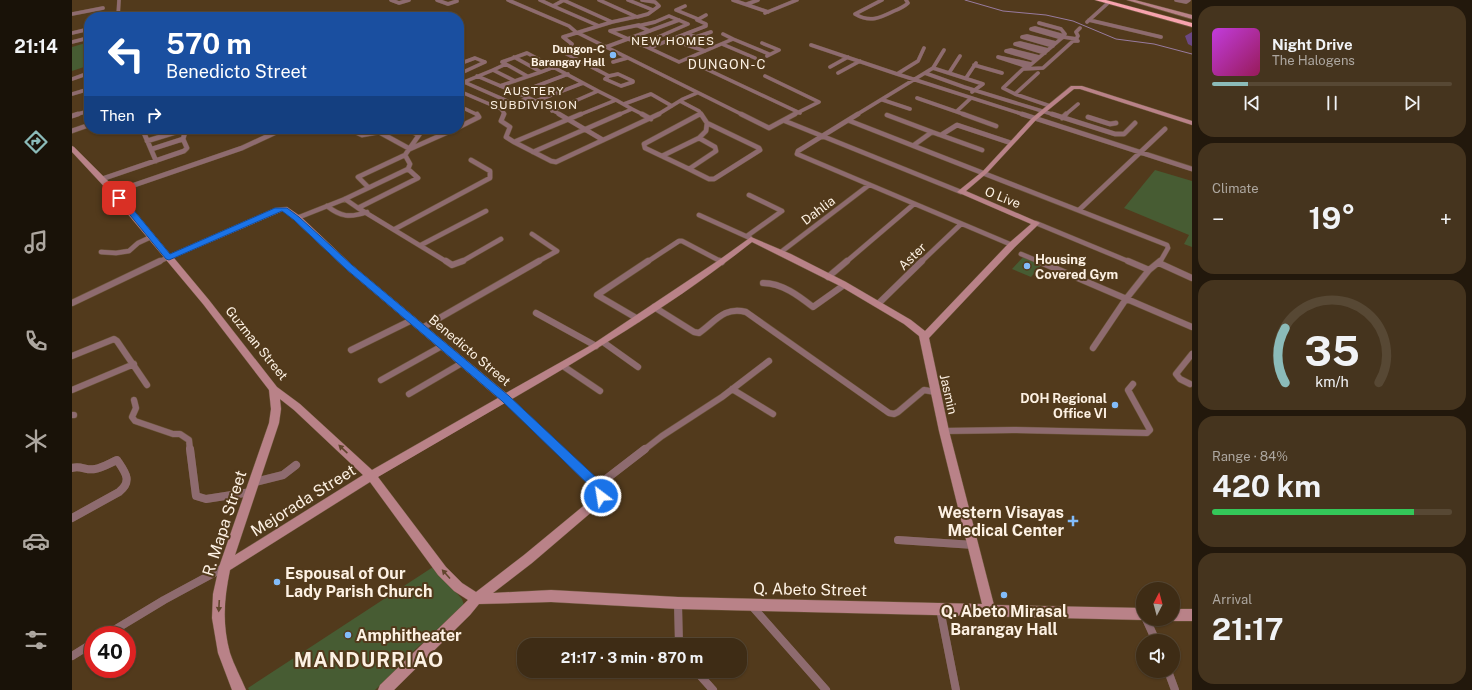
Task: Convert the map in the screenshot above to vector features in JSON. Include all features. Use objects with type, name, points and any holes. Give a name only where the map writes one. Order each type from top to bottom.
[{"type":"highway","points":[[1098,0],[1131,2],[1192,21]]},
{"type":"highway","points":[[1111,1],[1192,25]]},
{"type":"street","points":[[118,12],[119,0]]},
{"type":"street","points":[[391,0],[399,3],[408,0]]},
{"type":"street","points":[[437,0],[448,4],[457,1],[456,0]]},
{"type":"street","points":[[508,0],[569,26],[576,32],[606,48],[768,128],[785,121],[819,102],[765,76]]},
{"type":"street","points":[[540,0],[599,26]]},
{"type":"street","points":[[553,6],[564,0],[612,22]]},
{"type":"street","points":[[598,0],[603,0]]},
{"type":"street","points":[[598,0],[637,17]]},
{"type":"street","points":[[628,0],[653,10]]},
{"type":"street","points":[[609,76],[605,80],[619,86],[633,82],[618,74],[609,76],[563,52],[562,50],[572,44],[563,37],[624,18],[648,14],[658,7],[658,4],[642,0]]},
{"type":"street","points":[[733,0],[768,12]]},
{"type":"street","points":[[747,4],[758,0]]},
{"type":"street","points":[[763,14],[797,0]]},
{"type":"street","points":[[882,0],[856,14],[860,18],[872,20],[882,18],[908,3],[906,0]]},
{"type":"street","points":[[1176,0],[1186,2],[1189,0]]},
{"type":"street","points":[[1111,1],[1088,21],[1161,37]]},
{"type":"street","points":[[1131,2],[1192,17]]},
{"type":"street","points":[[649,48],[706,25],[698,22],[698,19],[676,10],[685,6]]},
{"type":"street","points":[[72,14],[103,8]]},
{"type":"street","points":[[698,19],[706,15]]},
{"type":"street","points":[[640,44],[688,24],[667,17],[655,22],[610,30],[629,40],[679,62],[732,40]]},
{"type":"street","points":[[606,48],[679,20]]},
{"type":"street","points":[[1031,64],[1004,57],[998,57],[1028,67],[1065,34],[1061,29],[1039,23]]},
{"type":"street","points":[[639,25],[650,31]]},
{"type":"street","points":[[1063,37],[1030,29],[1035,28],[1073,40]]},
{"type":"street","points":[[1050,106],[1002,88],[1023,69],[1043,68],[1078,36],[1076,32],[1080,28]]},
{"type":"street","points":[[72,33],[84,30]]},
{"type":"street","points":[[686,34],[696,38],[711,32]]},
{"type":"street","points":[[723,34],[732,40],[769,54]]},
{"type":"street","points":[[1027,36],[1054,45],[1022,37],[1027,36]]},
{"type":"street","points":[[72,42],[84,39]]},
{"type":"street","points":[[672,40],[705,51]]},
{"type":"street","points":[[762,42],[779,50],[765,56]]},
{"type":"street","points":[[1020,43],[1046,52],[1015,44],[1020,43]]},
{"type":"street","points":[[722,44],[755,58]]},
{"type":"street","points":[[811,45],[896,74],[1192,169]]},
{"type":"street","points":[[896,74],[918,61],[924,48]]},
{"type":"street","points":[[944,50],[933,68],[850,121],[798,151],[797,154],[1012,245]]},
{"type":"street","points":[[1011,50],[1037,59],[1006,51],[1011,50]]},
{"type":"street","points":[[527,76],[502,62],[527,53],[624,104],[651,120]]},
{"type":"street","points":[[949,73],[960,56]]},
{"type":"street","points":[[514,57],[541,72]]},
{"type":"street","points":[[830,67],[848,57]]},
{"type":"street","points":[[464,62],[475,58],[485,62],[464,72]]},
{"type":"street","points":[[613,62],[628,58]]},
{"type":"street","points":[[838,73],[860,61]]},
{"type":"street","points":[[464,82],[506,64]]},
{"type":"street","points":[[966,78],[975,64],[1002,73]]},
{"type":"street","points":[[500,86],[554,67]]},
{"type":"street","points":[[702,67],[800,113]]},
{"type":"street","points":[[933,68],[982,84],[965,96]]},
{"type":"street","points":[[493,70],[515,81]]},
{"type":"street","points":[[925,73],[1042,112],[1121,135],[1131,129],[1135,123]]},
{"type":"street","points":[[1015,94],[1038,73]]},
{"type":"street","points":[[518,93],[568,74]]},
{"type":"street","points":[[72,79],[84,75]]},
{"type":"street","points":[[477,76],[536,101],[603,140]]},
{"type":"street","points":[[464,82],[514,104]]},
{"type":"street","points":[[536,101],[583,83]]},
{"type":"street","points":[[785,121],[961,192],[985,172],[1034,118],[1073,87],[1192,123]]},
{"type":"street","points":[[72,94],[84,90]]},
{"type":"street","points":[[552,111],[598,91]]},
{"type":"street","points":[[464,93],[501,109],[504,113],[501,121],[510,128],[506,137],[551,161],[556,162],[651,120],[680,101],[697,93]]},
{"type":"street","points":[[624,104],[651,94],[672,106]]},
{"type":"street","points":[[501,109],[528,98]]},
{"type":"street","points":[[917,98],[996,126]]},
{"type":"street","points":[[957,111],[971,98]]},
{"type":"street","points":[[514,142],[616,100]]},
{"type":"street","points":[[883,100],[910,109]]},
{"type":"street","points":[[680,101],[701,114],[708,123],[760,150],[714,179],[709,179],[645,148],[644,144],[701,114]]},
{"type":"street","points":[[1062,118],[1078,104]]},
{"type":"street","points":[[464,109],[478,115],[478,119],[465,125]]},
{"type":"street","points":[[533,152],[632,109]]},
{"type":"street","points":[[72,116],[84,112]]},
{"type":"street","points":[[887,115],[982,150]]},
{"type":"street","points":[[1074,131],[1089,116],[1110,124],[1116,123]]},
{"type":"street","points":[[850,121],[985,172],[1167,245],[1168,248],[1159,263],[1149,270],[1126,299],[1093,348]]},
{"type":"street","points":[[662,156],[699,138],[706,131],[708,123]]},
{"type":"street","points":[[941,135],[957,125],[1011,143]]},
{"type":"street","points":[[72,131],[84,127]]},
{"type":"street","points":[[1079,210],[1165,128]]},
{"type":"street","points":[[914,145],[932,132]]},
{"type":"street","points":[[144,134],[156,161]]},
{"type":"street","points":[[147,141],[170,134]]},
{"type":"street","points":[[102,179],[182,152],[187,148],[183,139],[184,134]]},
{"type":"street","points":[[114,192],[242,148],[271,134]]},
{"type":"street","points":[[383,134],[410,149]]},
{"type":"street","points":[[410,149],[444,134]]},
{"type":"street","points":[[368,187],[358,177],[406,155],[419,135]]},
{"type":"street","points":[[689,168],[716,151],[715,147],[699,138]]},
{"type":"street","points":[[152,149],[183,139]]},
{"type":"street","name":"Guzman Street","points":[[72,148],[114,192],[169,257],[274,389],[297,407],[371,476],[442,571],[458,587],[476,599]]},
{"type":"street","points":[[296,218],[345,199],[408,169],[410,164],[406,155]]},
{"type":"street","points":[[395,229],[490,178],[490,171],[471,160]]},
{"type":"street","points":[[358,208],[418,178],[408,169]]},
{"type":"street","name":"Dahlia","points":[[781,252],[869,185]]},
{"type":"street","name":"O Live","points":[[961,192],[1036,223]]},
{"type":"street","points":[[748,195],[782,210],[749,238]]},
{"type":"street","points":[[345,199],[452,265],[461,262],[501,239]]},
{"type":"street","points":[[828,277],[914,204]]},
{"type":"street","points":[[327,206],[345,218],[367,212]]},
{"type":"street","name":"Benedicto Street","points":[[169,257],[281,209],[296,218],[349,267],[505,398],[597,486]]},
{"type":"street","points":[[421,245],[486,211]]},
{"type":"street","points":[[699,215],[781,252],[844,285],[878,304],[919,330],[924,338],[1012,245],[1036,223],[1149,270]]},
{"type":"street","name":"Aster","points":[[878,304],[961,224]]},
{"type":"street","points":[[351,350],[418,325],[473,297],[556,250],[532,234]]},
{"type":"street","points":[[102,252],[116,253],[129,251],[138,243],[151,237]]},
{"type":"street","name":"Mejorada Street","points":[[121,626],[164,600],[225,568],[371,476],[599,344],[722,262],[749,238]]},
{"type":"street","points":[[638,319],[597,295],[679,241],[682,241],[722,262]]},
{"type":"street","points":[[1021,254],[1192,327]]},
{"type":"street","points":[[72,303],[169,257]]},
{"type":"street","points":[[1159,263],[1192,278]]},
{"type":"street","points":[[763,284],[772,283],[798,295],[813,307],[844,285]]},
{"type":"street","points":[[654,307],[694,332],[699,333],[730,309],[740,309],[889,413],[894,414],[898,412],[924,390],[935,392]]},
{"type":"street","points":[[536,313],[599,344],[638,367]]},
{"type":"street","name":"Jasmin","points":[[924,338],[944,431],[990,611]]},
{"type":"street","points":[[72,356],[114,339],[134,364],[147,385]]},
{"type":"street","points":[[381,380],[442,346]]},
{"type":"street","points":[[1190,384],[1180,379],[1176,374],[1192,354]]},
{"type":"street","points":[[385,690],[466,611],[476,599],[528,559],[597,502],[602,492],[597,486],[632,461],[662,436],[732,389],[769,361]]},
{"type":"street","points":[[409,394],[462,363]]},
{"type":"street","points":[[72,390],[134,364]]},
{"type":"street","points":[[563,366],[600,390]]},
{"type":"street","points":[[944,431],[1013,430],[1147,433],[1150,430],[1128,390],[1133,384]]},
{"type":"street","name":"R. Mapa Street","points":[[239,690],[224,653],[218,618],[219,594],[225,568],[274,423],[276,409],[274,389]]},
{"type":"street","points":[[732,389],[773,414]]},
{"type":"street","points":[[134,400],[136,408],[132,417],[135,421],[173,434],[180,434],[189,440],[196,496],[206,498],[253,487],[280,477],[292,469],[296,464]]},
{"type":"street","points":[[72,468],[79,466],[86,469],[95,469],[116,460],[125,473],[127,482],[125,487],[118,492],[72,518]]},
{"type":"street","points":[[898,540],[974,545]]},
{"type":"street","name":"Q. Abeto Street","points":[[476,599],[551,596],[678,603],[1136,614]]},
{"type":"street","points":[[678,603],[679,638]]},
{"type":"street","points":[[750,604],[826,690]]},
{"type":"street","points":[[940,610],[956,690]]},
{"type":"street","points":[[1180,615],[1192,615]]},
{"type":"street","points":[[72,656],[84,649]]},
{"type":"street","points":[[702,678],[713,690]]},
{"type":"street","points":[[1171,678],[1175,690]]},
{"type":"green space","points":[[84,43],[84,67],[72,71],[72,47]]},
{"type":"green space","points":[[1155,170],[1192,181],[1192,247],[1184,244],[1189,235],[1124,208]]},
{"type":"green space","name":"Housing Covered Gym","points":[[1024,256],[1042,264],[1031,277],[1012,269]]},
{"type":"green space","points":[[433,567],[462,599],[464,605],[458,613],[455,613],[406,658],[406,660],[375,690],[249,690],[248,688]]},
{"type":"waterway","points":[[965,0],[1003,11],[1046,15],[1073,21],[1116,39],[1154,44],[1192,54]]},
{"type":"waterway","points":[[1192,34],[1189,36],[1192,44]]},
{"type":"place","name":"Dungon-C Barangay Hall","points":[[613,55]]},
{"type":"place","name":"Housing Covered Gym","points":[[1027,266]]},
{"type":"place","name":"DOH Regional Office VI","points":[[1115,405]]},
{"type":"place","name":"Western Visayas Medical Center","points":[[1073,521]]},
{"type":"place","name":"Espousal of Our Lady Parish Church","points":[[277,582]]},
{"type":"place","name":"Q. Abeto Mirasal Barangay Hall","points":[[1004,595]]},
{"type":"place","name":"Amphitheater","points":[[348,635]]},
{"type":"district","name":"NEW HOMES","points":[[673,41]]},
{"type":"district","name":"DUNGON-C","points":[[727,64]]},
{"type":"district","name":"AUSTERY SUBDIVISION","points":[[534,98]]},
{"type":"district","name":"MANDURRIAO","points":[[369,660]]},
{"type":"route","points":[[119,198],[169,257],[278,210],[284,209],[296,218],[349,267],[505,398],[597,486],[602,492],[601,496]]}]
